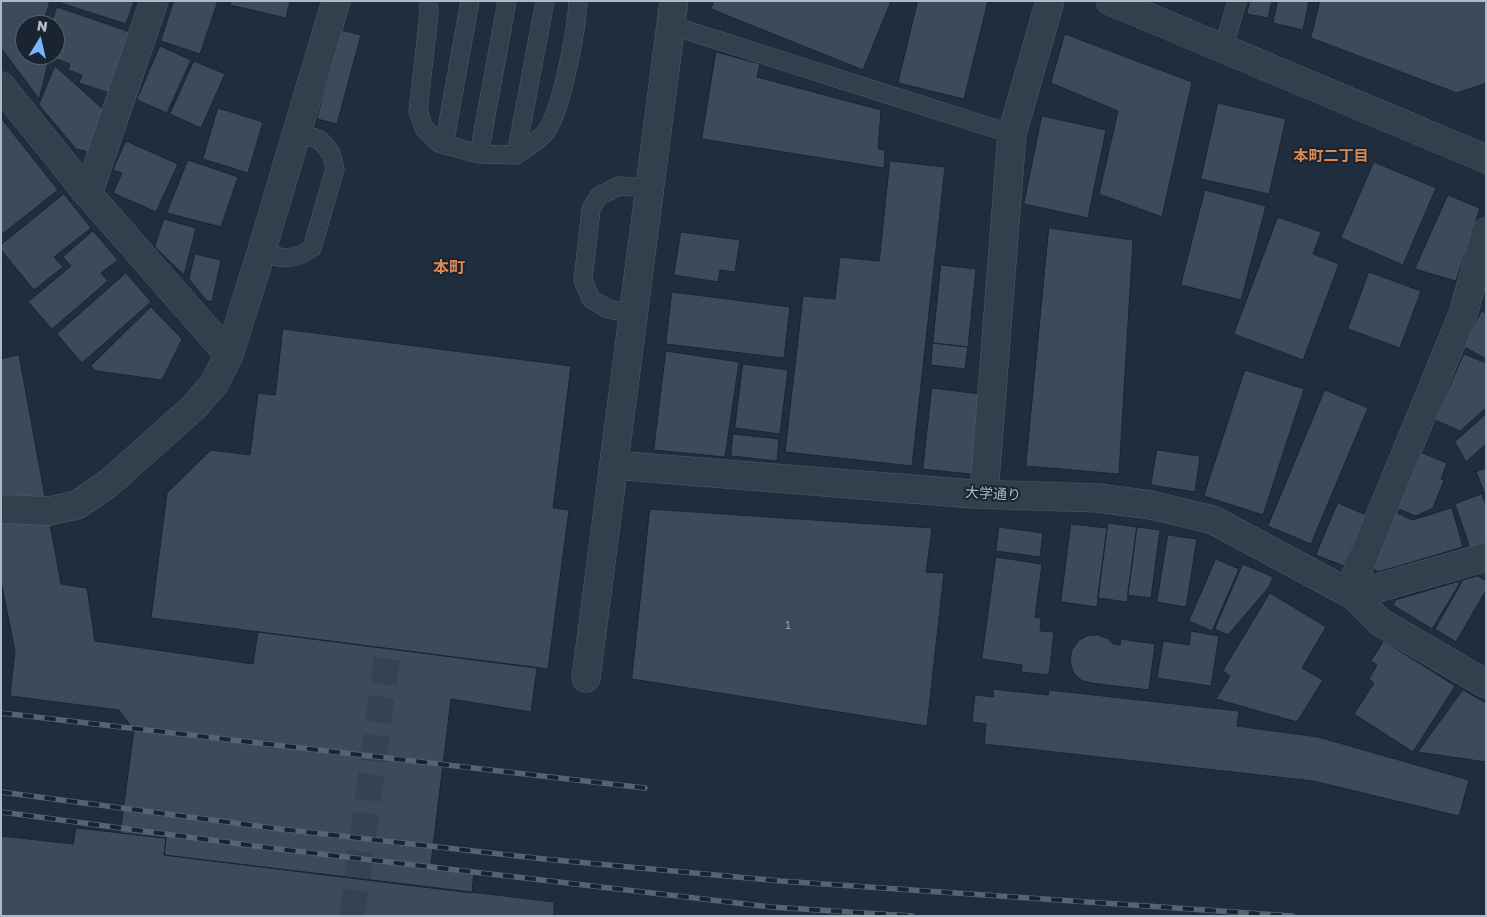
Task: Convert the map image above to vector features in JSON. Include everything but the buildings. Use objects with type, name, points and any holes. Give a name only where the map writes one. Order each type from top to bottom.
[{"type":"street","points":[[88,194],[154,1]]},
{"type":"street","points":[[1,510],[49,511],[77,505],[109,483],[194,407],[214,384],[229,355],[298,132],[336,1]]},
{"type":"street","points":[[984,494],[1012,134],[1050,1]]},
{"type":"street","points":[[1110,1],[1486,159]]},
{"type":"street","points":[[586,678],[672,13]]},
{"type":"street","points":[[1,86],[88,194],[229,355]]},
{"type":"street","points":[[1486,232],[1463,314],[1356,575],[1353,595],[1486,557]]},
{"type":"street","name":"大学通り","points":[[614,464],[984,494],[1098,498],[1151,505],[1212,520],[1353,595],[1380,622],[1486,684]]},
{"type":"lane","points":[[444,144],[470,1]]},
{"type":"lane","points":[[479,154],[507,1]]},
{"type":"lane","points":[[516,156],[545,1]]},
{"type":"lane","points":[[431,6],[418,111],[424,128],[439,143],[479,154],[516,156],[545,133],[558,104],[570,52],[578,1]]},
{"type":"lane","points":[[1223,49],[1237,1]]},
{"type":"lane","points":[[672,13],[1012,134]]},
{"type":"lane","points":[[261,253],[280,258],[300,257],[312,248],[335,169],[331,153],[320,140],[298,132]]},
{"type":"lane","points":[[633,314],[608,309],[591,299],[583,280],[591,209],[599,196],[619,186],[649,188]]},
{"type":"tunnel","points":[[352,916],[387,659]]},
{"type":"railway","points":[[1,713],[645,788]]},
{"type":"railway","points":[[1,792],[280,829],[544,859],[780,881],[1293,916]]},
{"type":"railway","points":[[1,812],[278,849],[771,907],[912,916]]},
{"type":"district","name":"本町二丁目","points":[[1331,156]]},
{"type":"district","name":"本町","points":[[449,268]]}]
